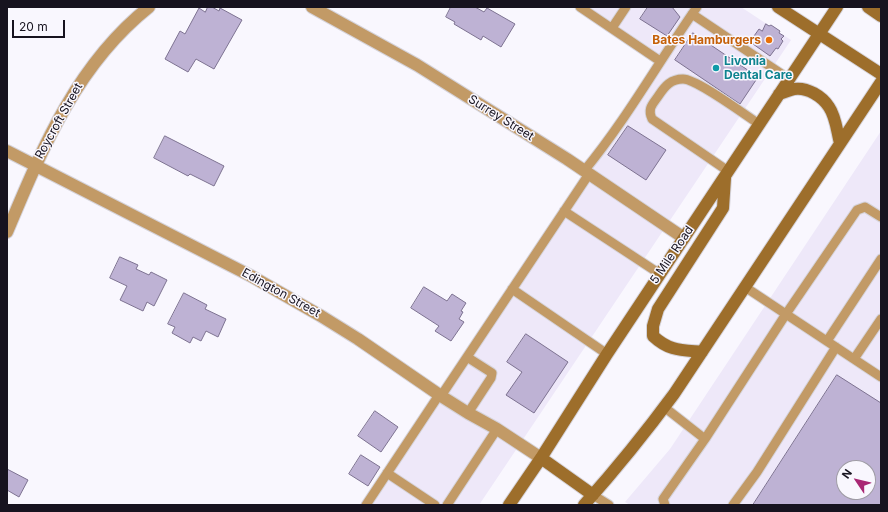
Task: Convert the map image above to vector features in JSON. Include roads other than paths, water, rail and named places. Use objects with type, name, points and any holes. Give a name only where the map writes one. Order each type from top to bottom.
[{"type":"main road","points":[[778,7],[881,74]]},
{"type":"main road","name":"5 Mile Road","points":[[509,505],[541,458],[606,354],[837,7]]},
{"type":"main road","points":[[868,7],[881,16]]},
{"type":"main road","points":[[584,505],[620,464],[664,408],[881,82]]},
{"type":"main road","points":[[779,94],[795,89],[807,90],[819,96],[829,107],[840,143]]},
{"type":"main road","points":[[702,352],[675,349],[662,345],[653,336],[653,326],[658,309],[723,208],[727,174]]},
{"type":"main road","points":[[541,458],[593,495]]},
{"type":"street","name":"Roycroft Street","points":[[7,232],[36,164],[65,106],[78,84],[116,37],[149,7]]},
{"type":"street","name":"Surrey Street","points":[[312,7],[417,65],[587,172],[684,238]]},
{"type":"street","name":"Edington Street","points":[[7,151],[36,164],[251,276],[314,312],[358,339],[440,395],[497,429],[541,458]]},
{"type":"lane","points":[[580,7],[660,60]]},
{"type":"lane","points":[[612,28],[626,7]]},
{"type":"lane","points":[[366,505],[564,211],[599,153],[654,74],[660,60],[694,10],[790,79]]},
{"type":"lane","points":[[727,174],[652,119],[649,113],[650,107],[665,86],[672,80],[684,79],[696,83],[759,124]]},
{"type":"lane","points":[[665,505],[663,500],[857,210],[865,206],[881,217]]},
{"type":"lane","points":[[564,211],[660,274]]},
{"type":"lane","points":[[827,341],[881,259]]},
{"type":"lane","points":[[745,287],[881,377]]},
{"type":"lane","points":[[512,289],[606,354]]},
{"type":"lane","points":[[854,359],[881,318]]},
{"type":"lane","points":[[733,505],[757,472],[836,347]]},
{"type":"lane","points":[[467,357],[492,373],[491,378],[468,413]]},
{"type":"lane","points":[[664,408],[705,439]]},
{"type":"lane","points":[[447,505],[497,429]]},
{"type":"lane","points":[[387,473],[435,505]]},
{"type":"lane","points":[[593,495],[609,505]]},
{"type":"place","name":"Bates Hamburgers","points":[[769,40]]},
{"type":"place","name":"Livonia Dental Care","points":[[716,68]]}]
